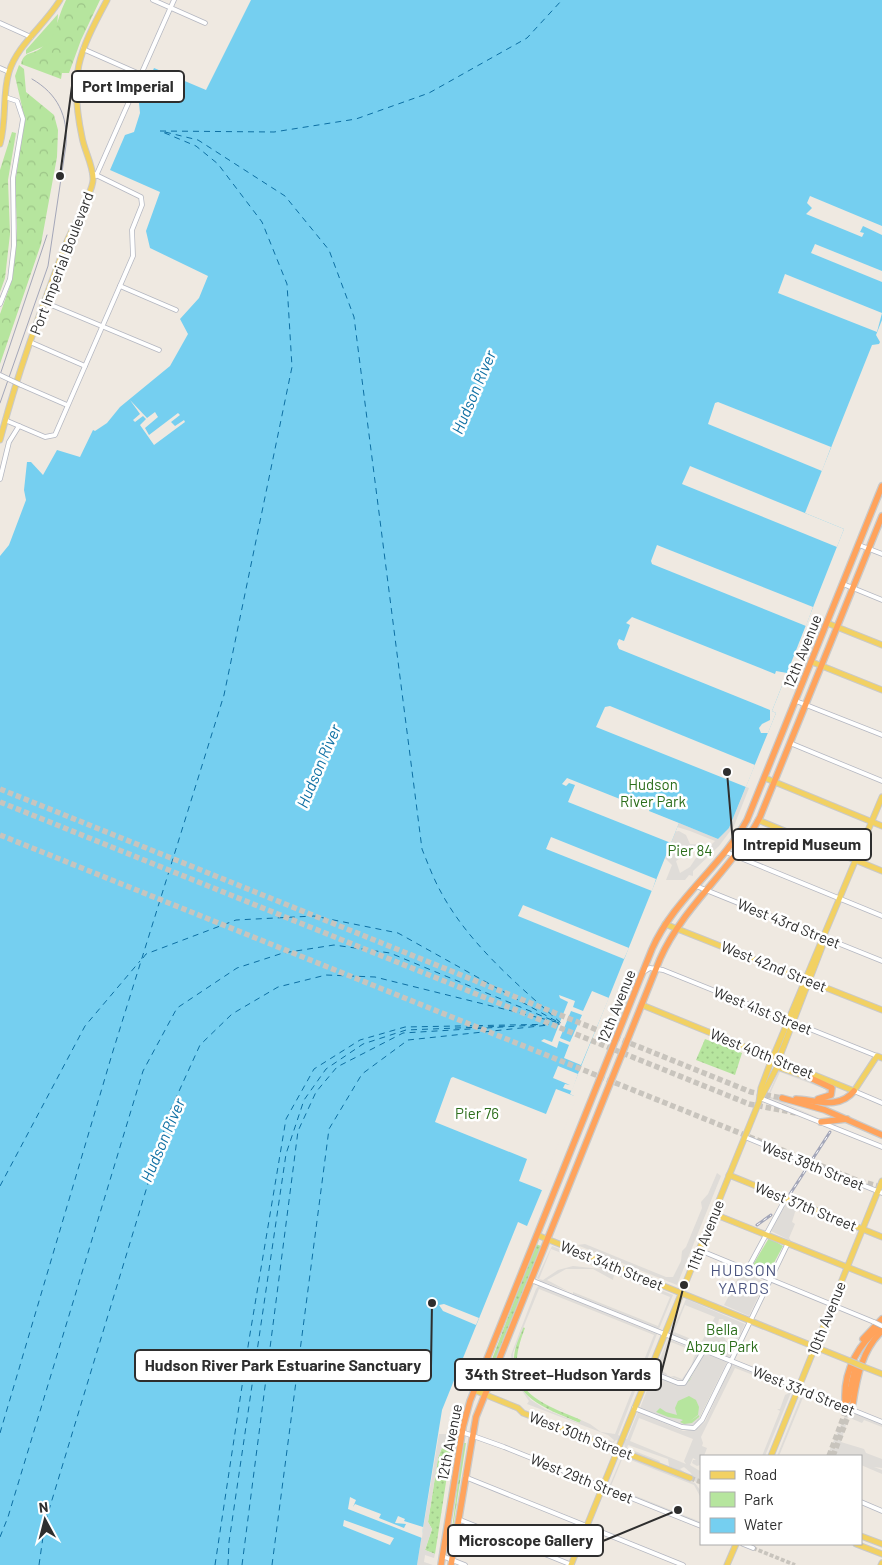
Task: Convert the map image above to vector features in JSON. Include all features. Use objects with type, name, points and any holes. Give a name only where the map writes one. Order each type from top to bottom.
[{"type":"highway","name":"12th Avenue","points":[[441,1565],[462,1432],[474,1390],[643,972],[665,924],[726,852],[747,820],[882,486]]},
{"type":"highway","name":"12th Avenue","points":[[451,1562],[472,1434],[485,1395],[656,968],[678,928],[734,856],[758,820],[882,516]]},
{"type":"highway","points":[[792,710],[802,714]]},
{"type":"highway","points":[[791,1066],[833,1090],[830,1096],[813,1100]]},
{"type":"highway","points":[[854,1091],[846,1100],[837,1103],[782,1098],[819,1108],[849,1119],[882,1135]]},
{"type":"highway","points":[[588,1107],[597,1115]]},
{"type":"highway","points":[[820,1122],[849,1119]]},
{"type":"highway","points":[[570,1153],[582,1154]]},
{"type":"highway","points":[[845,1399],[847,1379],[856,1354],[865,1336],[882,1319]]},
{"type":"highway","points":[[856,1354],[882,1326]]},
{"type":"highway","points":[[841,1405],[848,1400],[855,1366],[871,1339],[882,1332]]},
{"type":"highway","points":[[852,1406],[850,1403],[857,1367],[871,1339]]},
{"type":"main road","points":[[0,144],[2,113],[9,72],[16,58],[60,0]]},
{"type":"main road","name":"Port Imperial Boulevard","points":[[0,440],[44,302],[93,181],[94,174],[82,140],[75,90],[83,49],[107,0]]},
{"type":"main road","points":[[827,623],[882,645]]},
{"type":"main road","points":[[812,662],[882,690]]},
{"type":"main road","points":[[765,778],[882,826]]},
{"type":"main road","name":"11th Avenue","points":[[571,1565],[882,797]]},
{"type":"main road","points":[[758,820],[882,871]]},
{"type":"main road","name":"West 42nd Street","points":[[665,924],[808,979],[882,1010]]},
{"type":"main road","name":"West 40th Street","points":[[642,1005],[806,1076]]},
{"type":"main road","points":[[854,1091],[880,1057]]},
{"type":"main road","name":"11th Avenue","points":[[760,1098],[761,1088],[776,1062]]},
{"type":"main road","name":"West 40th Street","points":[[776,1062],[854,1091]]},
{"type":"main road","name":"West 37th Street","points":[[729,1175],[882,1237]]},
{"type":"main road","name":"10th Avenue","points":[[771,1455],[862,1229],[880,1192],[882,1181]]},
{"type":"main road","points":[[714,1214],[882,1281]]},
{"type":"main road","name":"West 34th Street","points":[[537,1235],[882,1374]]},
{"type":"main road","name":"West 30th Street","points":[[474,1390],[539,1419],[618,1448],[690,1478]]},
{"type":"main road","points":[[862,1536],[882,1544]]},
{"type":"main road","points":[[727,1565],[736,1545]]},
{"type":"main road","points":[[859,1545],[882,1554]]},
{"type":"street","points":[[154,0],[205,23]]},
{"type":"street","points":[[5,420],[45,437],[55,435],[133,256],[132,230],[143,200],[138,193],[94,174],[142,76],[174,0]]},
{"type":"street","points":[[0,23],[31,37]]},
{"type":"street","points":[[83,49],[142,76]]},
{"type":"street","points":[[0,68],[9,72]]},
{"type":"street","points":[[0,304],[10,279],[14,245],[13,178],[23,119],[17,101],[5,97]]},
{"type":"street","points":[[120,286],[176,310]]},
{"type":"street","points":[[44,302],[159,350]]},
{"type":"street","points":[[30,342],[85,366]]},
{"type":"street","points":[[0,375],[67,405]]},
{"type":"street","points":[[0,479],[9,442],[19,426]]},
{"type":"street","points":[[859,545],[882,554]]},
{"type":"street","points":[[843,584],[882,600]]},
{"type":"street","points":[[796,701],[882,735]]},
{"type":"street","points":[[790,743],[882,781]]},
{"type":"street","points":[[726,852],[882,916]]},
{"type":"street","name":"West 43rd Street","points":[[696,886],[824,940],[880,960]]},
{"type":"street","points":[[643,972],[656,968]]},
{"type":"street","name":"West 41st Street","points":[[656,968],[880,1057]]},
{"type":"street","name":"West 40th Street","points":[[854,1091],[882,1103]]},
{"type":"street","points":[[760,1098],[882,1147]]},
{"type":"street","name":"West 38th Street","points":[[745,1137],[880,1192]]},
{"type":"street","points":[[747,1270],[786,1198]]},
{"type":"street","points":[[634,1408],[685,1428],[694,1428],[702,1420],[788,1243]]},
{"type":"street","points":[[699,1250],[882,1326]]},
{"type":"street","name":"West 33rd Street","points":[[531,1280],[704,1350],[730,1363],[841,1405],[852,1406],[882,1422]]},
{"type":"street","points":[[648,1371],[678,1383],[684,1383],[704,1350]]},
{"type":"street","name":"West 29th Street","points":[[462,1432],[472,1434],[700,1526]]},
{"type":"street","points":[[465,1476],[683,1565]]},
{"type":"street","points":[[862,1502],[882,1511]]},
{"type":"street","points":[[458,1519],[571,1565]]},
{"type":"street","points":[[746,1545],[753,1548]]},
{"type":"street","points":[[442,1556],[451,1562],[465,1565]]},
{"type":"green space","points":[[66,0],[100,0],[81,40],[69,73],[62,73],[61,79],[21,64],[26,55],[41,48],[50,38]]},
{"type":"green space","points":[[58,14],[57,26],[49,44],[26,54],[26,50]]},
{"type":"green space","points":[[19,65],[24,69],[26,92],[54,115],[58,130],[57,157],[41,244],[0,364],[0,314],[11,283],[15,258],[17,228],[15,183],[25,120],[15,76]]},
{"type":"green space","points":[[12,132],[16,133],[8,180],[10,234],[5,278],[0,292],[0,170]]},
{"type":"green space","points":[[705,1039],[742,1053],[735,1075],[696,1060]]},
{"type":"green space","name":"Bella Abzug Park","points":[[769,1238],[783,1246],[767,1276],[751,1268]]},
{"type":"green space","points":[[536,1244],[541,1246],[484,1387],[481,1388]]},
{"type":"green space","points":[[522,1327],[525,1328],[519,1348],[517,1365],[519,1378],[535,1398],[548,1406],[581,1420],[580,1423],[546,1408],[532,1400],[522,1390],[516,1379],[514,1365],[515,1348]]},
{"type":"green space","points":[[703,1356],[725,1364],[697,1422],[684,1425],[643,1410],[656,1376],[682,1384],[694,1374]]},
{"type":"green space","points":[[452,1443],[435,1554],[425,1550],[432,1529],[428,1522],[438,1458],[443,1445]]},
{"type":"green space","points":[[463,1443],[466,1443],[449,1553]]},
{"type":"shaded area","points":[[746,787],[749,788],[734,826],[719,846],[693,871],[693,876],[689,875],[685,880],[666,880],[672,865],[665,858],[671,843],[655,813],[718,839],[729,828]],"holes":[[[677,827],[690,831],[715,841],[711,845],[690,844],[686,835],[679,831],[672,832]],[[687,849],[699,851],[698,855],[690,867],[680,873],[676,861],[684,855]]]},
{"type":"shaded area","points":[[779,1070],[829,1089],[830,1092],[827,1094],[825,1089],[780,1072],[769,1096],[825,1121],[767,1097]]},
{"type":"shaded area","points":[[717,1173],[721,1176],[677,1285],[577,1245],[585,1244],[666,1277],[673,1277],[681,1261],[682,1251],[686,1247],[702,1208],[701,1202],[708,1194]]},
{"type":"shaded area","points":[[787,1202],[806,1209],[801,1209],[799,1213],[799,1209],[795,1212],[792,1222],[795,1224],[789,1238],[791,1241],[771,1231]]},
{"type":"shaded area","points":[[552,1246],[673,1295],[659,1329],[573,1294],[573,1292],[658,1326],[670,1297],[606,1271],[614,1275],[613,1280],[593,1269],[566,1269],[547,1280],[568,1291],[546,1283],[542,1287],[657,1334],[618,1435],[627,1439],[638,1412],[683,1431],[698,1428],[705,1422],[732,1364],[792,1390],[765,1455],[762,1455],[780,1411],[777,1409],[780,1409],[785,1395],[789,1393],[789,1389],[735,1368],[701,1437],[702,1446],[707,1448],[704,1455],[700,1455],[700,1465],[697,1466],[692,1463],[693,1460],[696,1460],[693,1458],[690,1465],[700,1471],[699,1483],[694,1481],[691,1473],[684,1467],[680,1469],[687,1474],[669,1466],[668,1459],[628,1445],[627,1448],[660,1461],[659,1463],[625,1449],[624,1443],[616,1440],[612,1444],[606,1441],[607,1439],[613,1442],[614,1440],[608,1435],[527,1404],[529,1401],[514,1379],[511,1355],[536,1289],[542,1282],[537,1278]],"holes":[[[551,1249],[601,1269],[573,1266],[558,1270],[543,1280],[539,1279]],[[539,1289],[654,1335],[615,1434],[601,1432],[581,1420],[579,1423],[545,1409],[531,1400],[520,1387],[514,1371],[513,1353]],[[639,1418],[693,1439],[684,1461],[686,1464],[630,1441]]]},
{"type":"shaded area","name":"Bella Abzug Park","points":[[744,1273],[765,1282],[749,1316],[724,1305],[740,1274]]},
{"type":"shaded area","name":"Bella Abzug Park","points":[[686,1299],[745,1324],[729,1358],[671,1334]],"holes":[[[685,1305],[715,1317],[701,1343],[674,1332]],[[719,1319],[723,1319],[730,1328],[735,1330],[731,1343],[726,1341],[722,1332],[714,1329]]]},
{"type":"shaded area","points":[[668,1339],[701,1352],[683,1381],[671,1377],[674,1376],[682,1379],[691,1366],[696,1352],[671,1342],[663,1361],[660,1361],[659,1370],[668,1376],[655,1371]]},
{"type":"shaded area","points":[[704,1353],[727,1362],[697,1422],[692,1425],[682,1425],[640,1408],[653,1375],[677,1385],[684,1385],[690,1380]],"holes":[[[689,1396],[696,1400],[699,1407],[698,1415],[690,1421],[699,1415],[699,1417],[692,1423],[684,1424],[680,1422],[683,1420],[656,1412],[660,1408],[677,1415],[675,1408],[678,1401]]]},
{"type":"shaded area","points":[[803,1392],[882,1425],[882,1427],[864,1420],[862,1423],[850,1418],[851,1415],[849,1414],[841,1442],[864,1449],[866,1453],[882,1459],[882,1468],[874,1467],[882,1470],[882,1474],[862,1465],[862,1455],[827,1455],[846,1413],[804,1395],[779,1455],[777,1455]]},
{"type":"shaded area","points":[[439,1434],[449,1434],[452,1443],[443,1445],[438,1458],[428,1522],[432,1529],[425,1550],[435,1554],[434,1558],[425,1555],[424,1562],[433,1565],[417,1565]]},
{"type":"shaded area","points":[[623,1454],[695,1483],[700,1490],[700,1496],[694,1485],[623,1457],[611,1486],[700,1522],[700,1524],[609,1487]]},
{"type":"water","name":"Hudson River","points":[[251,0],[882,0],[882,320],[876,335],[880,342],[879,344],[872,345],[805,513],[844,529],[772,711],[776,713],[729,828],[718,839],[679,823],[570,1094],[574,1096],[538,1188],[542,1190],[527,1226],[518,1222],[442,1410],[417,1565],[0,1565],[0,556],[9,545],[26,500],[24,490],[27,462],[31,462],[43,475],[57,450],[80,457],[93,430],[95,431],[107,423],[120,407],[170,366],[188,334],[180,319],[199,298],[208,276],[150,248],[146,231],[160,192],[110,170],[125,135],[134,132],[140,113],[139,103],[154,68],[206,90]]},
{"type":"pier","points":[[810,196],[882,226],[882,235],[863,226],[860,232],[864,233],[862,237],[806,214],[812,208],[807,203]]},
{"type":"pier","points":[[815,244],[882,271],[882,282],[811,253]]},
{"type":"pier","points":[[785,274],[882,313],[877,332],[778,293]]},
{"type":"pier","points":[[130,400],[147,418],[155,412],[158,417],[145,428],[149,435],[178,413],[180,415],[171,422],[175,426],[184,420],[185,422],[154,445],[140,425],[146,419],[143,416],[135,422],[133,420],[140,414]]},
{"type":"pier","points":[[718,402],[831,447],[822,471],[708,424],[715,403]]},
{"type":"pier","points":[[690,466],[844,529],[837,547],[682,484]]},
{"type":"pier","points":[[657,545],[813,607],[806,626],[652,564],[651,561]]},
{"type":"pier","points":[[632,617],[775,674],[776,671],[787,673],[772,711],[776,713],[768,733],[761,733],[759,728],[770,720],[770,710],[619,649],[617,644],[619,639],[624,641],[630,625],[626,623]]},
{"type":"pier","points":[[610,706],[755,765],[746,787],[596,727],[605,707]]},
{"type":"pier","name":"Pier 84","points":[[567,778],[630,803],[632,801],[650,808],[649,811],[679,823],[671,843],[568,802],[575,785],[569,783],[566,786],[562,784]]},
{"type":"pier","points":[[551,837],[656,879],[652,891],[546,849]]},
{"type":"pier","points":[[523,905],[629,948],[624,959],[518,916]]},
{"type":"pier","points":[[592,991],[609,998],[581,1065],[564,1058],[569,1045],[559,1041],[557,1048],[541,1041],[544,1039],[552,1042],[568,1002],[560,998],[559,995],[575,1001],[573,1007],[583,1011]],"holes":[[[571,1011],[582,1015],[570,1042],[560,1038]]]},
{"type":"pier","points":[[558,1066],[578,1074],[572,1091],[563,1088],[565,1084],[570,1085],[553,1078]]},
{"type":"pier","name":"Pier 76","points":[[453,1077],[546,1114],[556,1089],[577,1097],[541,1187],[543,1188],[542,1190],[519,1181],[527,1159],[435,1122]]},
{"type":"pier","points":[[444,1304],[479,1318],[476,1325],[443,1311],[439,1305]]},
{"type":"pier","points":[[350,1497],[356,1500],[353,1507],[355,1504],[381,1514],[379,1518],[404,1528],[406,1524],[395,1523],[398,1516],[405,1519],[404,1521],[423,1527],[422,1538],[348,1509]]},
{"type":"pier","points":[[344,1520],[394,1538],[390,1545],[343,1526]]},
{"type":"ferry route","points":[[160,131],[274,132],[356,119],[429,93],[527,38],[562,0]]},
{"type":"ferry route","points":[[0,1433],[113,1051],[224,695],[292,367],[287,284],[262,222],[218,164],[196,146],[160,131]]},
{"type":"ferry route","points":[[165,132],[198,140],[285,196],[329,250],[354,317],[422,849],[434,878],[453,913],[496,964],[562,1024]]},
{"type":"ferry route","points":[[143,958],[146,954],[236,920],[314,916],[398,933],[556,1021]]},
{"type":"ferry route","points":[[0,1537],[8,1517],[143,1071],[177,1008],[237,968],[283,953],[334,945],[390,953],[559,1023]]},
{"type":"ferry route","points":[[0,1186],[85,1026],[140,961]]},
{"type":"ferry route","points":[[39,1565],[45,1523],[170,1111],[200,1045],[232,1014],[278,987],[326,975],[375,977],[556,1022]]},
{"type":"ferry route","points":[[215,1565],[249,1340],[286,1119],[314,1069],[360,1040],[405,1027],[561,1024]]},
{"type":"ferry route","points":[[242,1565],[298,1131],[316,1092],[337,1067],[403,1033],[536,1025]]},
{"type":"ferry route","points":[[272,1565],[329,1129],[362,1074],[408,1040],[549,1025]]},
{"type":"ferry route","points":[[228,1565],[229,1542],[286,1154],[304,1100],[326,1069],[363,1044],[406,1030],[508,1026]]},
{"type":"tunnel","points":[[0,789],[751,1092],[782,1098]]},
{"type":"tunnel","points":[[0,802],[749,1104],[796,1113]]},
{"type":"tunnel","points":[[0,835],[859,1181],[882,1187]]},
{"type":"tunnel","points":[[833,1455],[853,1403]]},
{"type":"tunnel","points":[[829,1455],[845,1413],[845,1404]]},
{"type":"tunnel","points":[[690,1478],[700,1482]]},
{"type":"tunnel","points":[[753,1548],[795,1565]]},
{"type":"tram line","points":[[0,403],[48,266],[66,145],[65,125],[60,107],[49,92],[32,79]]},
{"type":"tram line","points":[[0,375],[47,235]]},
{"type":"railway","points":[[790,1194],[830,1132]]},
{"type":"railway","points":[[757,1225],[771,1215]]},
{"type":"place","name":"Port Imperial","points":[[60,176]]},
{"type":"place","name":"Intrepid Museum","points":[[727,772]]},
{"type":"place","name":"34th Street–Hudson Yards","points":[[684,1285]]},
{"type":"place","name":"Hudson River Park Estuarine Sanctuary","points":[[432,1303]]},
{"type":"place","name":"Microscope Gallery","points":[[678,1510]]},
{"type":"district","name":"HUDSON YARDS","points":[[744,1278]]},
{"type":"park label","name":"Hudson River Park","points":[[653,792]]}]
